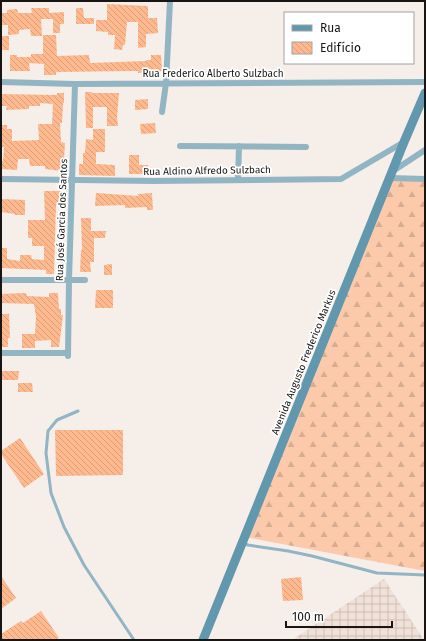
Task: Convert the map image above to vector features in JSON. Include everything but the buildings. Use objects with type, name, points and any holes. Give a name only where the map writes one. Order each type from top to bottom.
[{"type":"street","points":[[162,112],[166,83],[170,1]]},
{"type":"street","name":"Rua Frederico Alberto Sulzbach","points":[[1,82],[75,84],[425,82]]},
{"type":"street","name":"Rua José Garcia dos Santos","points":[[1,353],[68,354],[75,84]]},
{"type":"street","name":"Avenida Augusto Frederico Markus","points":[[203,640],[425,93]]},
{"type":"street","name":"Rua Aldino Alfredo Sulzbach","points":[[1,179],[153,181],[341,179],[404,142]]},
{"type":"street","points":[[180,146],[306,146]]},
{"type":"street","points":[[238,179],[239,146]]},
{"type":"street","points":[[391,175],[425,150]]},
{"type":"street","points":[[391,175],[425,179]]},
{"type":"street","points":[[1,280],[85,280]]},
{"type":"lane","points":[[78,411],[57,420],[48,432],[46,453],[51,493],[64,527],[84,566],[134,640]]},
{"type":"lane","points":[[243,543],[312,556],[377,573],[425,575]]},
{"type":"shaded area","points":[[384,579],[424,640],[292,640]]},
{"type":"green space","points":[[390,178],[425,179],[425,571],[245,537]]}]
